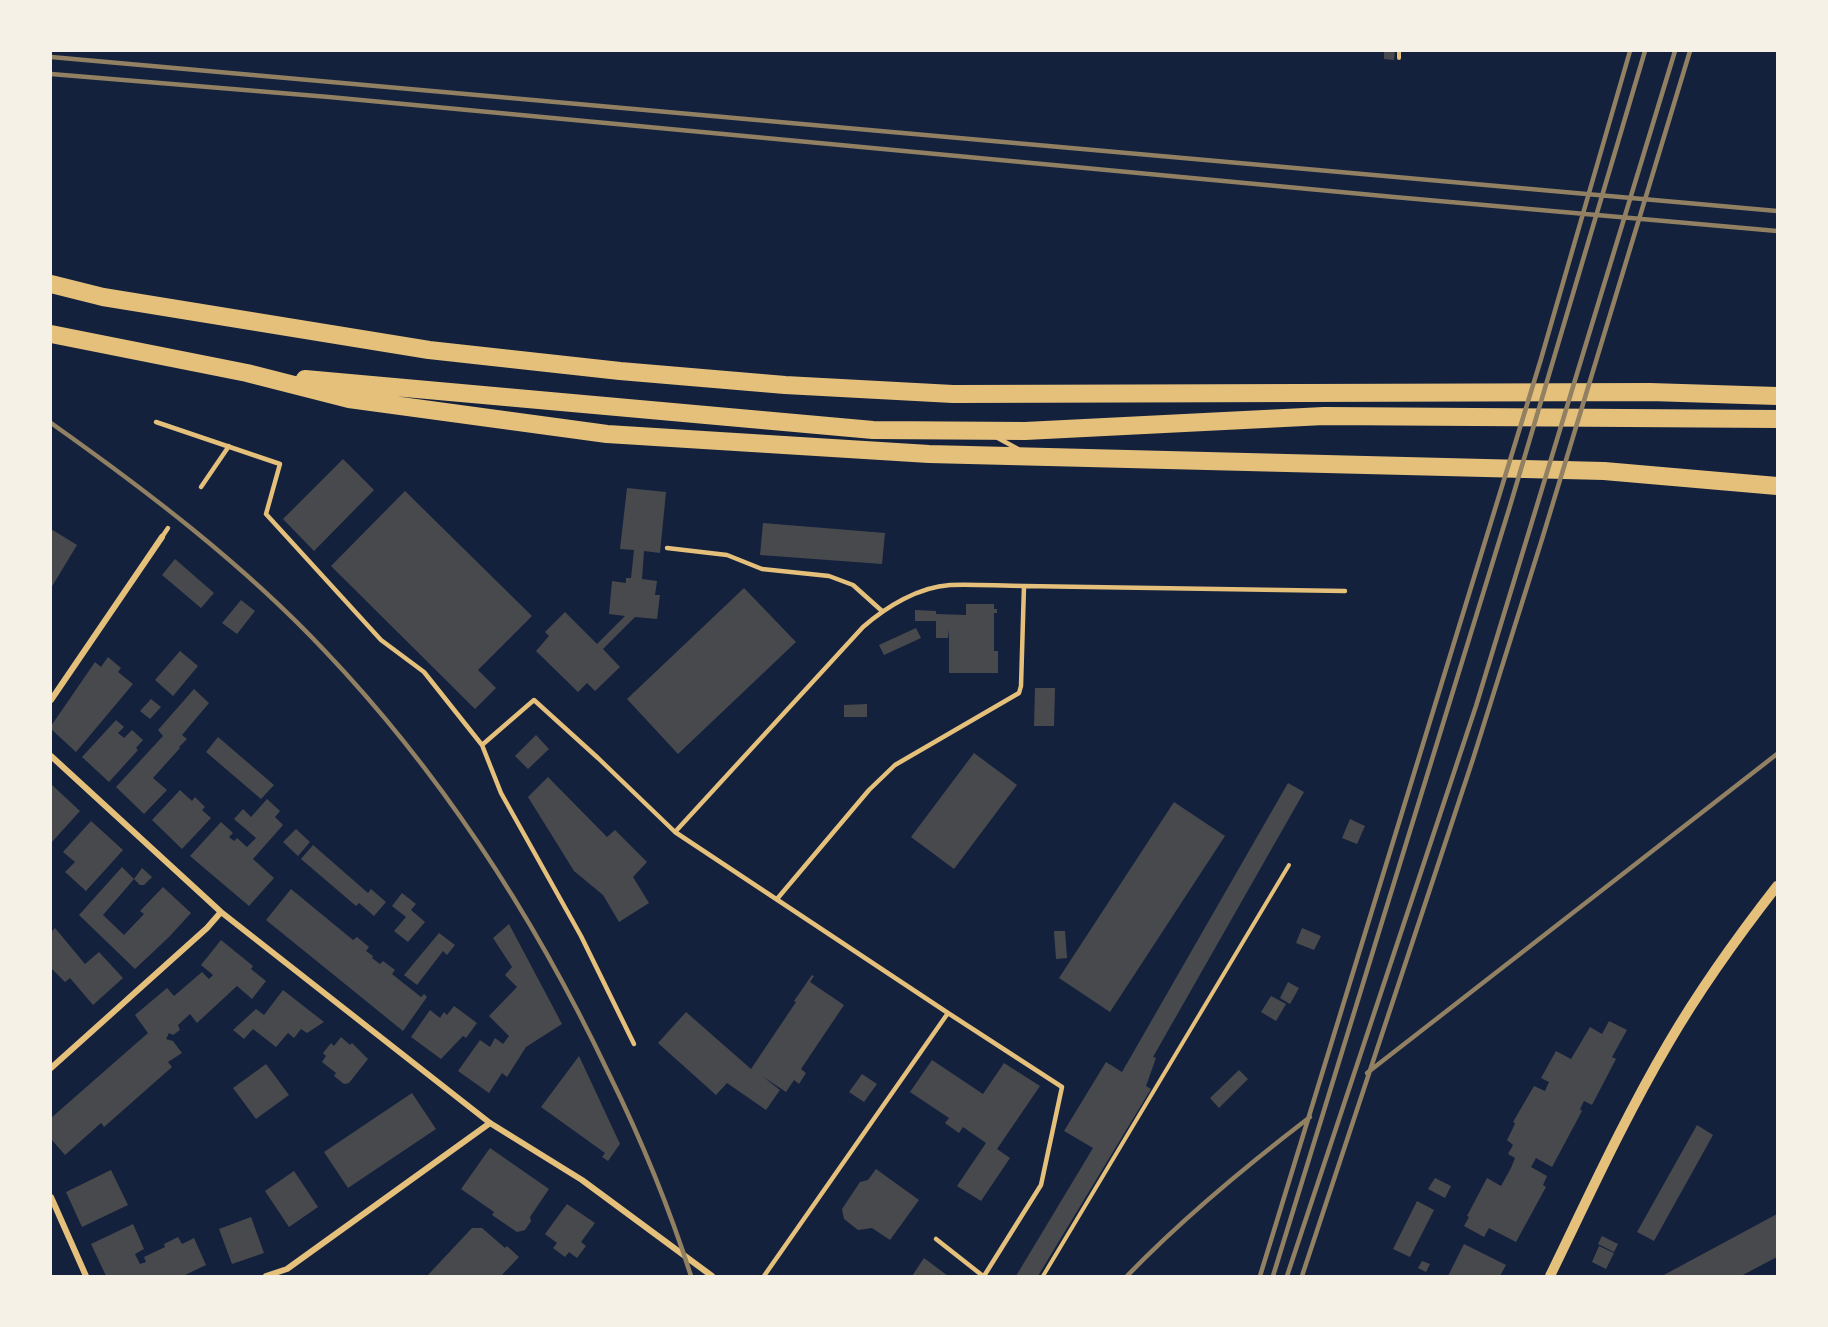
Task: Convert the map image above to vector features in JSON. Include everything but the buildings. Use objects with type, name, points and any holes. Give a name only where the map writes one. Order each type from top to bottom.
[{"type":"highway","points":[[51,284],[103,297],[429,350],[620,371],[785,385],[953,394],[1650,392],[1777,396]]},
{"type":"highway","points":[[51,334],[247,373],[349,399],[607,434],[928,454],[1604,471],[1777,486]]},
{"type":"highway","points":[[247,373],[873,430],[1025,431],[1324,416],[1777,419]]},
{"type":"street","points":[[51,700],[162,537]]},
{"type":"street","points":[[51,756],[221,912],[490,1123],[582,1180],[712,1276]]},
{"type":"street","points":[[1550,1276],[1614,1144],[1668,1043],[1713,974],[1777,886]]},
{"type":"street","points":[[51,1068],[207,928],[221,912]]},
{"type":"street","points":[[266,1276],[287,1269],[490,1123]]},
{"type":"street","points":[[51,1197],[86,1276]]},
{"type":"lane","points":[[156,422],[280,464],[266,514],[381,640],[424,672],[482,745],[501,793],[581,936],[634,1044]]},
{"type":"lane","points":[[986,431],[1033,457]]},
{"type":"lane","points":[[201,487],[229,446]]},
{"type":"lane","points":[[162,537],[168,528]]},
{"type":"lane","points":[[667,549],[727,555],[762,569],[829,576],[853,585],[882,611]]},
{"type":"lane","points":[[675,832],[863,627],[882,611],[924,592],[947,585],[1344,591]]},
{"type":"lane","points":[[777,899],[869,790],[895,765],[1019,693],[1022,686],[1024,586]]},
{"type":"lane","points":[[482,745],[534,700],[675,832],[1062,1088],[1041,1185],[984,1276],[936,1239]]},
{"type":"lane","points":[[764,1276],[948,1013]]},
{"type":"path","points":[[1399,51],[1399,58]]},
{"type":"path","points":[[1043,1276],[1289,865]]},
{"type":"railway","points":[[1260,1276],[1541,359],[1630,51]]},
{"type":"railway","points":[[1273,1276],[1510,506],[1645,51]]},
{"type":"railway","points":[[1287,1276],[1476,706],[1675,51]]},
{"type":"railway","points":[[1302,1276],[1473,759],[1690,51]]},
{"type":"railway","points":[[51,57],[1777,211]]},
{"type":"railway","points":[[51,74],[329,97],[1777,231]]},
{"type":"railway","points":[[51,423],[193,530],[293,618],[367,698],[447,798],[518,904],[580,1016],[643,1148],[691,1276]]},
{"type":"railway","points":[[1367,1073],[1777,754]]},
{"type":"railway","points":[[1127,1276],[1216,1193],[1310,1117]]}]
